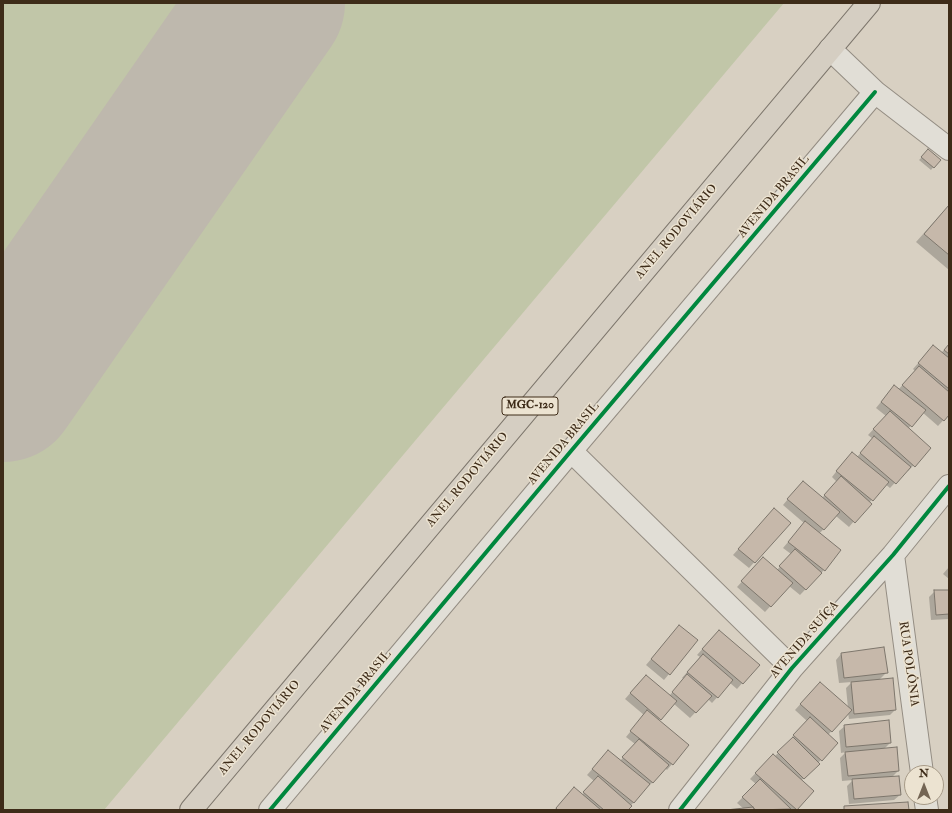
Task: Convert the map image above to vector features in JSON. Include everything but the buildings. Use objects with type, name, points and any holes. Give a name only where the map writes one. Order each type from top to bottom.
[{"type":"main road","name":"ANEL RODOVIÁRIO","points":[[191,810],[869,3]]},
{"type":"street","points":[[830,49],[875,92],[949,148]]},
{"type":"street","name":"AVENIDA BRASIL","points":[[270,810],[875,92]]},
{"type":"street","points":[[571,451],[792,668]]},
{"type":"street","name":"AVENIDA SUÍÇA","points":[[682,809],[792,668],[893,555],[949,486]]},
{"type":"street","name":"RUA POLÔNIA","points":[[893,555],[921,765]]},
{"type":"green space","points":[[3,3],[784,3],[104,810],[3,810]]},
{"type":"runway","points":[[3,386],[269,3]]},
{"type":"cycle path","points":[[270,810],[875,92]]},
{"type":"cycle path","points":[[680,810],[792,668],[893,555],[949,486]]}]
